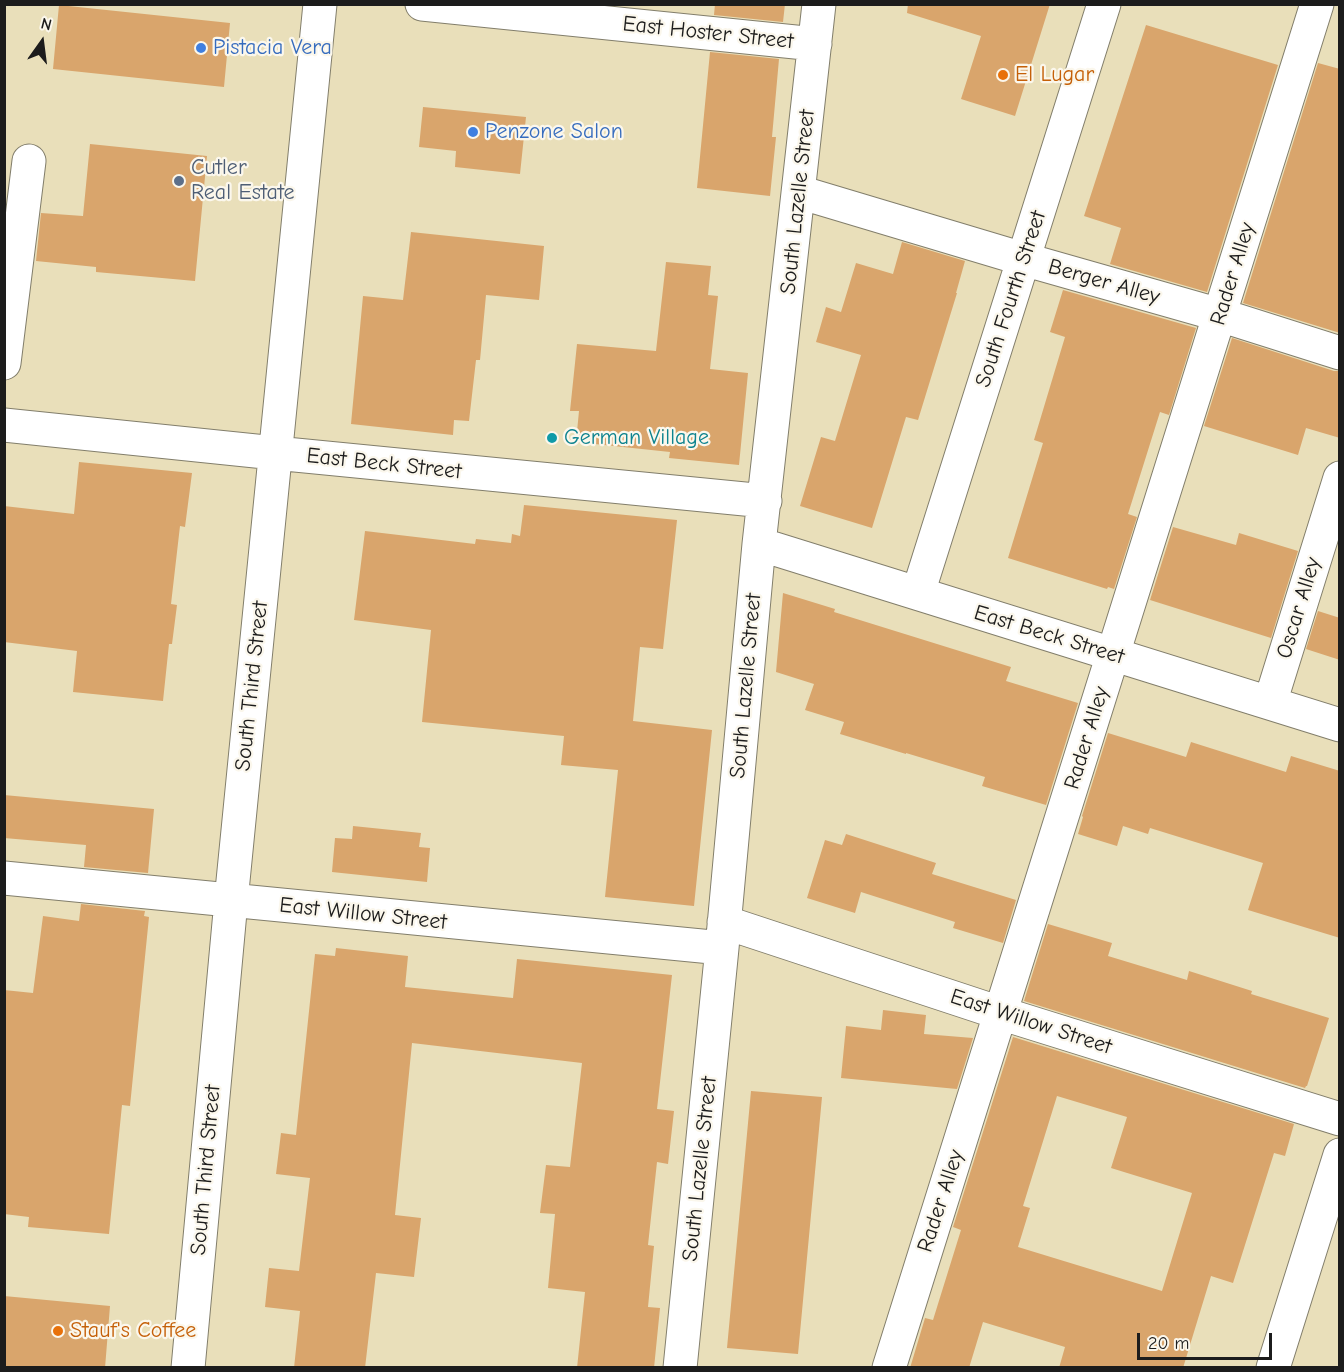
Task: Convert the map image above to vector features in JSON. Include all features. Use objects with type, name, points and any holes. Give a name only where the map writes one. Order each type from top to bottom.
[{"type":"street","name":"South Third Street","points":[[188,1368],[231,901],[320,4]]},
{"type":"street","name":"East Hoster Street","points":[[422,4],[815,44]]},
{"type":"street","name":"South Lazelle Street","points":[[680,1368],[759,544],[819,4]]},
{"type":"street","name":"South Fourth Street","points":[[918,593],[1104,4]]},
{"type":"street","name":"Rader Alley","points":[[889,1368],[1317,4]]},
{"type":"street","points":[[4,363],[28,161]]},
{"type":"street","name":"Berger Alley","points":[[799,192],[1220,315],[1340,354]]},
{"type":"street","name":"East Beck Street","points":[[4,425],[765,501]]},
{"type":"street","name":"Oscar Alley","points":[[1270,704],[1340,478]]},
{"type":"street","name":"East Beck Street","points":[[759,544],[1340,725]]},
{"type":"street","name":"East Willow Street","points":[[4,878],[231,901],[723,935],[1000,1013],[1340,1119]]},
{"type":"street","points":[[1273,1368],[1340,1155]]},
{"type":"building","points":[[715,4],[785,4],[783,22],[714,15]]},
{"type":"building","points":[[908,4],[1050,4],[1015,116],[961,99],[981,36],[907,13]]},
{"type":"building","points":[[59,5],[230,23],[224,87],[53,69]]},
{"type":"building","points":[[1146,25],[1278,65],[1207,292],[1110,264],[1121,228],[1084,216]]},
{"type":"building","points":[[710,52],[779,59],[772,137],[776,137],[770,196],[697,188]]},
{"type":"building","points":[[1318,63],[1340,69],[1340,333],[1243,303]]},
{"type":"building","name":"Penzone Salon","points":[[423,107],[526,117],[520,174],[455,167],[456,151],[419,147]]},
{"type":"building","points":[[90,144],[207,156],[195,281],[96,272],[96,267],[36,261],[41,213],[83,216]]},
{"type":"building","points":[[411,232],[544,246],[539,300],[486,295],[480,360],[476,360],[469,421],[454,420],[453,435],[351,424],[363,296],[403,300]]},
{"type":"building","points":[[902,242],[965,261],[918,420],[906,417],[872,528],[800,506],[821,437],[835,441],[861,355],[816,342],[826,307],[841,312],[856,263],[893,274]]},
{"type":"building","points":[[666,262],[711,266],[708,295],[718,296],[710,369],[748,373],[739,465],[669,458],[670,452],[576,442],[579,411],[570,411],[577,344],[656,351]]},
{"type":"building","points":[[1063,290],[1196,328],[1169,415],[1160,412],[1128,514],[1137,517],[1114,589],[1108,587],[1107,589],[1008,558],[1043,443],[1034,440],[1065,337],[1050,332]]},
{"type":"building","points":[[1232,338],[1340,371],[1340,438],[1306,428],[1298,455],[1204,426]]},
{"type":"building","points":[[79,462],[192,473],[185,527],[180,526],[171,604],[177,605],[172,644],[169,644],[163,701],[73,692],[77,651],[4,642],[4,506],[74,514]]},
{"type":"building","points":[[524,505],[677,520],[663,649],[640,647],[633,721],[712,730],[694,906],[605,897],[618,770],[561,765],[564,736],[422,722],[431,630],[354,620],[365,531],[475,544],[476,539],[511,543],[512,534],[520,536]]},
{"type":"building","points":[[1173,527],[1236,545],[1239,533],[1298,551],[1271,638],[1150,600]]},
{"type":"building","points":[[783,593],[835,609],[834,612],[1011,667],[1006,681],[1078,703],[1046,805],[982,786],[985,777],[840,734],[844,722],[805,710],[814,684],[776,672]]},
{"type":"building","points":[[1318,611],[1340,618],[1340,660],[1306,649]]},
{"type":"building","points":[[1108,733],[1186,757],[1191,742],[1286,772],[1291,756],[1340,771],[1340,938],[1248,910],[1263,863],[1150,828],[1148,834],[1123,826],[1117,846],[1078,834]]},
{"type":"building","points":[[4,795],[154,809],[148,873],[84,867],[86,845],[4,838]]},
{"type":"building","points":[[353,826],[421,833],[419,847],[430,848],[427,882],[332,872],[335,838],[352,839]]},
{"type":"building","points":[[846,834],[936,863],[932,874],[1016,900],[1003,943],[953,928],[955,922],[861,892],[855,913],[807,898],[825,840],[842,845]]},
{"type":"building","points":[[81,904],[145,911],[144,916],[149,917],[130,1106],[122,1105],[109,1234],[28,1227],[29,1217],[4,1214],[4,990],[33,993],[43,916],[79,921]]},
{"type":"building","points":[[1048,924],[1112,943],[1108,956],[1187,980],[1189,971],[1252,991],[1251,994],[1329,1018],[1307,1086],[1305,1088],[1024,1001]]},
{"type":"building","points":[[336,948],[408,956],[405,987],[513,998],[517,959],[672,975],[657,1109],[674,1111],[668,1164],[657,1162],[648,1245],[654,1246],[648,1307],[660,1308],[654,1368],[577,1368],[585,1292],[548,1288],[555,1214],[540,1213],[546,1165],[570,1167],[582,1063],[412,1043],[395,1215],[421,1218],[414,1277],[376,1273],[365,1368],[294,1368],[300,1311],[265,1307],[269,1268],[299,1271],[310,1178],[276,1174],[281,1133],[296,1135],[315,954],[335,956]]},
{"type":"building","points":[[883,1010],[926,1015],[924,1034],[973,1038],[957,1089],[841,1078],[846,1026],[881,1030]]},
{"type":"building","points":[[1013,1037],[1294,1124],[1285,1156],[1274,1153],[1233,1283],[1211,1276],[1183,1368],[1059,1368],[1065,1347],[983,1322],[969,1368],[910,1368],[925,1318],[933,1320],[961,1230],[953,1227]],"holes":[[[1057,1096],[1127,1117],[1111,1168],[1192,1193],[1162,1291],[1018,1247],[1030,1208],[1023,1206]]]},
{"type":"building","points":[[751,1091],[822,1097],[798,1354],[727,1348]]},
{"type":"building","points":[[4,1296],[110,1306],[105,1368],[4,1368]]},
{"type":"place","name":"Pistacia Vera","points":[[201,48]]},
{"type":"place","name":"El Lugar","points":[[1003,75]]},
{"type":"place","name":"Penzone Salon","points":[[473,132]]},
{"type":"place","name":"Cutler Real Estate","points":[[179,181]]},
{"type":"place","name":"German Village","points":[[552,438]]},
{"type":"place","name":"Stauf's Coffee","points":[[58,1331]]}]
